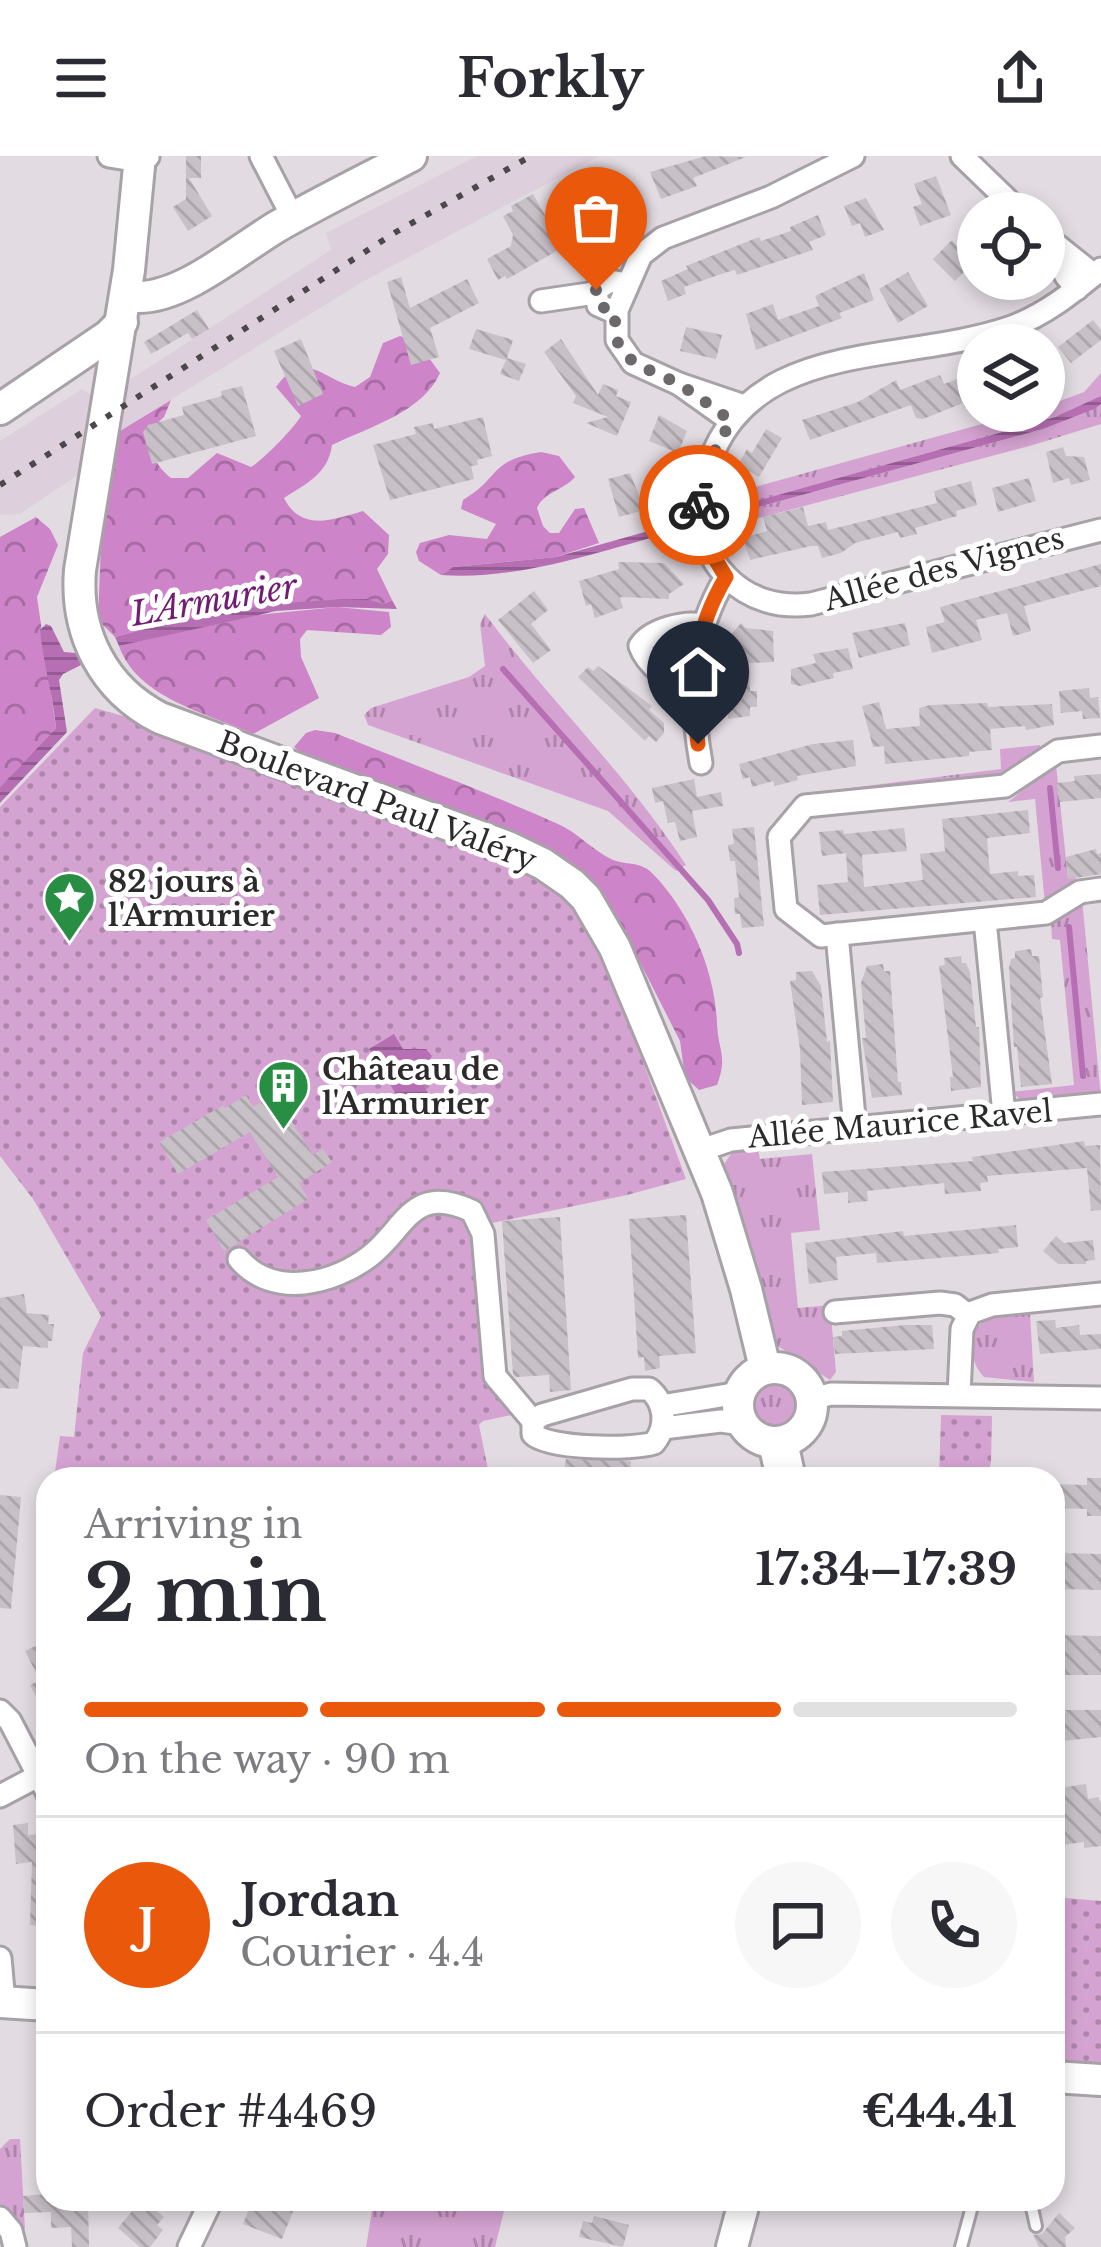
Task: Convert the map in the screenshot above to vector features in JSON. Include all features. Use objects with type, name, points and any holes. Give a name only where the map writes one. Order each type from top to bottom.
[{"type":"street","points":[[262,156],[292,218]]},
{"type":"street","points":[[0,409],[119,327],[137,297],[179,287],[292,218],[411,156]]},
{"type":"street","points":[[738,414],[628,358],[615,332],[616,313],[627,284],[641,255],[654,243],[771,197],[853,156]]},
{"type":"street","points":[[962,156],[999,192]]},
{"type":"street","name":"Boulevard Paul Valéry","points":[[86,533],[110,455],[137,297],[139,157]]},
{"type":"street","name":"Boulevard Paul Valéry","points":[[139,157],[79,604],[92,649],[114,684],[160,718],[488,840],[543,864],[586,898],[615,948],[701,1150],[746,1289],[765,1368]]},
{"type":"street","points":[[701,763],[693,686],[695,648],[726,577],[709,549],[699,506],[711,458],[738,414],[772,385],[816,367],[962,341],[1048,311],[1091,277],[1065,254]]},
{"type":"street","points":[[541,301],[595,293],[606,282],[627,284]]},
{"type":"street","points":[[595,293],[601,307],[616,313]]},
{"type":"street","points":[[78,356],[103,366],[107,388]]},
{"type":"street","name":"Allée des Vignes","points":[[726,577],[756,597],[798,605],[1101,530]]},
{"type":"street","points":[[693,686],[677,685],[643,655],[640,646],[647,636],[688,622],[703,625]]},
{"type":"street","points":[[1101,746],[1058,751],[1005,785],[798,810],[779,836],[786,909],[817,934],[1046,914],[1080,892],[1101,889]]},
{"type":"street","points":[[985,920],[1004,1114]]},
{"type":"street","points":[[837,934],[855,1128]]},
{"type":"street","name":"Allée Maurice Ravel","points":[[701,1150],[731,1140],[1101,1104]]},
{"type":"street","points":[[239,1258],[274,1281],[318,1280],[373,1254],[396,1225],[422,1207],[444,1202],[472,1210],[483,1234],[495,1376],[533,1420],[533,1434],[547,1443],[648,1446],[659,1438],[662,1417],[654,1392],[641,1388],[533,1420]]},
{"type":"street","points":[[959,1396],[962,1329],[968,1315],[992,1305],[1101,1294]]},
{"type":"street","points":[[836,1312],[940,1303],[955,1304],[968,1315]]},
{"type":"street","points":[[662,1417],[757,1424],[806,1426],[812,1399],[796,1372],[780,1367],[753,1373],[757,1424],[783,1467]]},
{"type":"street","points":[[812,1399],[831,1394],[1101,1398]]},
{"type":"street","points":[[0,1711],[36,1771]]},
{"type":"street","points":[[0,1796],[36,1787]]},
{"type":"street","points":[[0,1958],[2,2002],[36,2005]]},
{"type":"street","points":[[1065,2078],[1101,2080]]},
{"type":"street","points":[[189,2247],[206,2211]]},
{"type":"street","points":[[732,2247],[742,2211]]},
{"type":"street","points":[[0,2218],[11,2230],[16,2247]]},
{"type":"lane","points":[[757,1424],[769,1467]]},
{"type":"lane","points":[[961,2247],[971,2211]]},
{"type":"lane","points":[[1033,2211],[1036,2226]]},
{"type":"shaded area","points":[[477,156],[599,156],[364,281],[120,431],[123,411],[94,431],[82,472],[20,514],[0,515],[0,441],[82,389],[98,400],[331,250],[326,233]]},
{"type":"shaded area","points":[[1101,396],[1101,404],[1094,409],[1065,420],[1065,412]]},
{"type":"shaded area","points":[[1002,432],[1032,432],[715,519],[714,514]]},
{"type":"shaded area","points":[[684,521],[686,528],[564,562],[502,573],[441,575],[453,567],[556,557]]},
{"type":"shaded area","points":[[368,599],[384,604],[392,600],[397,609],[276,611],[119,646],[115,637],[240,609]]},
{"type":"shaded area","points":[[46,624],[64,652],[76,653],[81,665],[59,680],[67,732],[0,803],[0,787],[56,728],[40,630]]},
{"type":"shaded area","points":[[394,1034],[403,1049],[426,1049],[432,1056],[420,1078],[428,1093],[404,1108],[369,1049]]},
{"type":"green space","points":[[400,336],[418,343],[440,373],[432,387],[394,417],[332,445],[321,471],[284,498],[299,516],[318,521],[363,511],[389,535],[388,554],[377,569],[392,600],[241,613],[115,637],[98,620],[102,520],[120,431],[171,400],[164,417],[150,430],[154,457],[171,478],[188,478],[217,453],[251,467],[301,416],[276,387],[286,375],[296,369],[314,369],[355,387],[370,377],[383,343]]},
{"type":"green space","points":[[1101,373],[1101,396],[1065,414],[1065,399],[1084,392]]},
{"type":"green space","points":[[1101,404],[1101,424],[1033,445],[718,529],[715,519],[1032,432],[1065,432],[1065,420]]},
{"type":"green space","points":[[957,431],[1001,432],[714,514],[712,499]]},
{"type":"green space","points":[[541,452],[559,456],[575,477],[540,503],[537,508],[543,526],[550,533],[559,533],[575,509],[584,508],[599,543],[556,557],[453,567],[441,575],[419,561],[420,543],[449,535],[487,539],[496,524],[461,509],[463,500],[503,465]]},
{"type":"green space","points":[[36,517],[58,545],[37,597],[56,728],[0,787],[0,537]]},
{"type":"green space","points":[[337,607],[389,612],[391,627],[381,635],[307,630],[300,639],[301,657],[319,698],[253,734],[157,691],[128,664],[119,646],[246,616]]},
{"type":"green space","points":[[485,614],[639,799],[686,865],[676,871],[608,811],[368,725],[364,715],[371,708],[469,677],[485,666],[480,624]]},
{"type":"green space","points":[[95,708],[200,738],[500,851],[565,892],[603,953],[686,1179],[473,1227],[488,1377],[511,1415],[479,1425],[488,1467],[56,1467],[60,1436],[74,1437],[83,1353],[101,1316],[33,1199],[0,1156],[0,807]]},
{"type":"green space","points":[[315,730],[335,733],[530,812],[565,827],[611,859],[653,874],[689,924],[706,963],[722,1053],[717,1085],[699,1090],[685,1077],[680,1041],[614,911],[575,869],[544,846],[294,747]]},
{"type":"green space","points":[[1040,745],[1040,755],[1006,779],[811,798],[810,793],[1001,769],[1000,749]]},
{"type":"green space","points":[[1056,765],[1068,878],[1076,878],[1077,883],[1045,905],[1035,799],[1008,802]]},
{"type":"green space","points":[[1082,899],[1101,1098],[1026,1105],[1012,1092],[1074,1085],[1060,940],[1052,939],[1051,922]]},
{"type":"green space","points":[[757,1145],[760,1159],[812,1154],[820,1230],[791,1233],[798,1308],[830,1305],[836,1372],[830,1380],[770,1341],[720,1170],[733,1151]]},
{"type":"green space","points":[[1030,1313],[1034,1382],[984,1377],[972,1354],[976,1329],[995,1316]]},
{"type":"green space","points":[[775,1382],[791,1388],[797,1404],[791,1420],[775,1426],[759,1420],[753,1404],[759,1388]]},
{"type":"green space","points":[[941,1415],[992,1416],[990,1467],[939,1467]]},
{"type":"green space","points":[[1065,1898],[1101,1901],[1101,2074],[1065,2070]]},
{"type":"green space","points":[[10,2139],[20,2139],[25,2229],[0,2209],[0,2149]]},
{"type":"green space","points":[[372,2211],[504,2211],[495,2247],[366,2247]]},
{"type":"building","points":[[186,156],[201,156],[201,178],[189,178],[212,216],[188,231],[173,207],[186,199]]},
{"type":"building","points":[[706,156],[746,157],[693,178],[697,186],[661,199],[650,172]]},
{"type":"building","points":[[936,176],[951,215],[920,226],[913,207],[922,204],[914,184]]},
{"type":"building","points":[[626,186],[641,216],[628,222],[626,217],[604,228],[600,218],[567,236],[571,243],[498,280],[487,259],[511,246],[513,235],[503,216],[513,211],[511,206],[533,194],[549,222]]},
{"type":"building","points":[[866,198],[884,230],[865,237],[860,223],[852,226],[844,206]]},
{"type":"building","points":[[818,215],[826,235],[809,242],[813,250],[684,287],[686,294],[668,301],[661,281],[688,269],[686,266],[759,237],[761,241],[791,231],[790,227]]},
{"type":"building","points":[[952,240],[957,247],[957,279],[955,281],[933,259]]},
{"type":"building","points":[[908,272],[928,306],[898,323],[879,289]]},
{"type":"building","points":[[864,273],[874,300],[839,313],[842,318],[756,350],[746,314],[773,304],[778,320],[819,306],[815,296]]},
{"type":"building","points":[[401,277],[410,308],[467,279],[479,303],[430,328],[439,357],[411,365],[387,282]]},
{"type":"building","points":[[197,310],[209,329],[192,339],[188,333],[151,354],[144,342]]},
{"type":"building","points":[[1093,320],[1101,330],[1101,340],[1071,363],[1065,356],[1065,342]]},
{"type":"building","points":[[686,327],[722,335],[716,359],[680,351]]},
{"type":"building","points":[[476,329],[513,340],[507,358],[526,364],[519,381],[500,374],[506,360],[469,349]]},
{"type":"building","points":[[301,339],[323,394],[298,406],[274,351]]},
{"type":"building","points":[[561,339],[598,395],[603,384],[631,402],[617,436],[586,423],[608,417],[573,403],[576,396],[544,352]]},
{"type":"building","points":[[940,375],[944,384],[957,379],[957,405],[923,419],[916,418],[911,405],[810,440],[802,420],[858,402],[896,380],[900,390]]},
{"type":"building","points":[[242,386],[256,436],[152,464],[143,432],[148,425],[184,415],[182,407]]},
{"type":"building","points":[[659,415],[687,431],[678,453],[649,441]]},
{"type":"building","points":[[483,417],[492,456],[471,466],[474,479],[390,500],[373,445],[416,434],[414,427],[433,423],[434,429]]},
{"type":"building","points":[[766,429],[782,438],[759,477],[738,465],[747,449],[752,453]]},
{"type":"building","points":[[1063,447],[1066,456],[1084,457],[1090,480],[1071,485],[1069,478],[1053,483],[1046,452]]},
{"type":"building","points":[[630,473],[645,510],[619,517],[608,479]]},
{"type":"building","points":[[1029,478],[1036,501],[998,512],[992,488]]},
{"type":"building","points":[[971,481],[977,505],[956,511],[957,516],[915,528],[917,534],[900,538],[898,532],[822,558],[818,546],[811,546],[750,560],[743,538],[767,531],[763,517],[803,507],[808,526],[826,522],[828,530],[937,503],[934,491]]},
{"type":"building","points":[[618,562],[664,563],[684,584],[669,599],[620,597],[623,608],[595,618],[579,581],[619,569]]},
{"type":"building","points":[[1101,564],[1101,586],[1024,606],[1031,631],[1013,636],[1007,613],[976,620],[982,640],[932,653],[926,627],[945,622],[940,607]]},
{"type":"building","points":[[534,591],[548,610],[531,624],[551,650],[533,663],[498,620]]},
{"type":"building","points":[[741,623],[746,628],[773,631],[774,662],[749,663],[750,691],[757,691],[757,707],[750,707],[750,716],[728,719],[728,709],[723,709],[721,664],[738,650],[727,639]]},
{"type":"building","points":[[905,623],[910,645],[859,658],[852,633]]},
{"type":"building","points":[[848,648],[853,669],[833,673],[834,678],[791,684],[791,669],[816,663],[813,654]]},
{"type":"building","points":[[598,666],[652,706],[649,710],[664,723],[664,733],[656,742],[649,736],[645,741],[578,677],[588,667],[593,671]]},
{"type":"building","points":[[1089,688],[1090,698],[1098,697],[1100,718],[1083,719],[1082,711],[1061,713],[1059,691]]},
{"type":"building","points":[[879,702],[886,729],[920,726],[919,708],[930,705],[987,703],[988,707],[1052,704],[1054,725],[990,729],[992,750],[969,752],[969,756],[885,764],[884,746],[873,747],[862,706]]},
{"type":"building","points":[[853,740],[856,766],[797,776],[798,780],[775,786],[773,781],[752,787],[750,777],[743,779],[739,764],[813,744]]},
{"type":"building","points":[[1101,774],[1101,798],[1059,802],[1057,783]]},
{"type":"building","points":[[694,779],[697,797],[721,792],[723,806],[692,811],[697,837],[680,841],[675,822],[668,823],[663,801],[655,803],[652,788]]},
{"type":"building","points":[[1028,810],[1030,833],[987,838],[990,874],[1018,871],[1018,876],[1034,875],[1036,897],[820,915],[817,885],[848,882],[846,853],[822,856],[819,832],[904,828],[907,851],[862,855],[864,887],[923,880],[920,854],[945,851],[942,819]]},
{"type":"building","points":[[754,827],[764,926],[742,928],[740,914],[735,914],[734,898],[739,897],[728,845],[734,844],[732,829]]},
{"type":"building","points":[[1096,849],[1101,853],[1101,874],[1068,879],[1066,857]]},
{"type":"building","points":[[1031,949],[1032,956],[1039,956],[1052,1084],[1021,1087],[1009,968],[1015,951]]},
{"type":"building","points":[[961,956],[970,972],[979,1027],[981,1087],[951,1091],[939,966],[945,965],[944,958]]},
{"type":"building","points":[[883,964],[884,971],[890,971],[902,1095],[872,1098],[862,1038],[866,1038],[861,983],[867,966]]},
{"type":"building","points":[[812,971],[821,986],[830,1041],[833,1102],[802,1105],[790,981],[796,980],[796,972]]},
{"type":"building","points":[[285,1088],[292,1101],[282,1106],[313,1155],[323,1149],[332,1162],[299,1183],[308,1199],[224,1251],[206,1220],[278,1177],[250,1132],[178,1174],[159,1142],[246,1095],[253,1107]]},
{"type":"building","points":[[1084,1141],[1085,1146],[1100,1145],[1101,1210],[1091,1211],[1087,1168],[987,1176],[988,1182],[980,1183],[981,1191],[945,1194],[944,1183],[867,1191],[868,1201],[848,1203],[848,1192],[824,1194],[822,1172],[973,1161],[972,1157]]},
{"type":"building","points":[[686,1215],[696,1353],[659,1356],[660,1368],[645,1371],[644,1357],[638,1358],[629,1219]]},
{"type":"building","points":[[560,1217],[571,1390],[550,1392],[549,1375],[513,1374],[502,1221]]},
{"type":"building","points":[[1016,1225],[1018,1247],[998,1249],[999,1253],[877,1263],[876,1253],[836,1257],[838,1280],[809,1284],[805,1243],[903,1231],[904,1236]]},
{"type":"building","points":[[1056,1236],[1064,1243],[1093,1240],[1095,1260],[1058,1264],[1043,1251]]},
{"type":"building","points":[[24,1294],[27,1313],[49,1315],[48,1324],[54,1324],[52,1341],[48,1348],[23,1346],[18,1389],[0,1388],[0,1298]]},
{"type":"building","points":[[1055,1320],[1056,1328],[1079,1325],[1080,1335],[1101,1334],[1101,1349],[1040,1354],[1036,1321]]},
{"type":"building","points":[[932,1325],[934,1349],[835,1354],[833,1337],[842,1336],[842,1331]]},
{"type":"building","points":[[566,1459],[631,1461],[631,1467],[564,1467]]},
{"type":"building","points":[[1087,1478],[1101,1478],[1101,1516],[1087,1516],[1087,1509],[1065,1508],[1065,1484],[1087,1485]]},
{"type":"building","points":[[0,1495],[21,1497],[11,1609],[0,1608]]},
{"type":"building","points":[[1065,1553],[1101,1554],[1101,1590],[1065,1589]]},
{"type":"building","points":[[1065,1635],[1101,1636],[1101,1675],[1065,1675]]},
{"type":"building","points":[[36,1646],[36,1672],[25,1651]]},
{"type":"building","points":[[1065,1710],[1101,1710],[1101,1737],[1065,1741]]},
{"type":"building","points":[[1086,1784],[1088,1799],[1098,1797],[1101,1846],[1065,1844],[1065,1787]]},
{"type":"building","points":[[28,1823],[28,1835],[36,1835],[36,1926],[30,1925],[32,1862],[16,1864],[13,1825]]},
{"type":"building","points":[[36,2195],[36,2211],[88,2211],[89,2247],[72,2247],[71,2227],[51,2228],[51,2212],[24,2213],[23,2196]]},
{"type":"building","points":[[132,2211],[157,2211],[164,2217],[157,2225],[163,2230],[150,2247],[140,2247],[118,2228]]},
{"type":"building","points":[[248,2211],[293,2211],[282,2239],[243,2224]]},
{"type":"building","points":[[1059,2213],[1075,2228],[1065,2237],[1066,2247],[1039,2247],[1033,2235],[1042,2234]]},
{"type":"building","points":[[594,2216],[629,2225],[623,2247],[579,2237],[583,2221],[592,2223]]},
{"type":"waterway","points":[[503,669],[708,900],[739,953]]},
{"type":"waterway","points":[[1050,788],[1058,868]]},
{"type":"waterway","points":[[1069,927],[1083,1076]]},
{"type":"railway","points":[[0,485],[396,232],[531,156]]},
{"type":"way so far","points":[[596,290],[598,305],[616,313],[617,340],[633,363],[679,384],[731,421],[711,458],[699,505]]},
{"type":"place","name":"82 jours à l'Armurier","points":[[69,944]]},
{"type":"place","name":"Château de l'Armurier","points":[[283,1132]]},
{"type":"route","points":[[698,744],[692,674],[695,648],[726,577],[709,549],[699,505]]},
{"type":"water label","name":"L'Armurier","points":[[214,600]]}]
